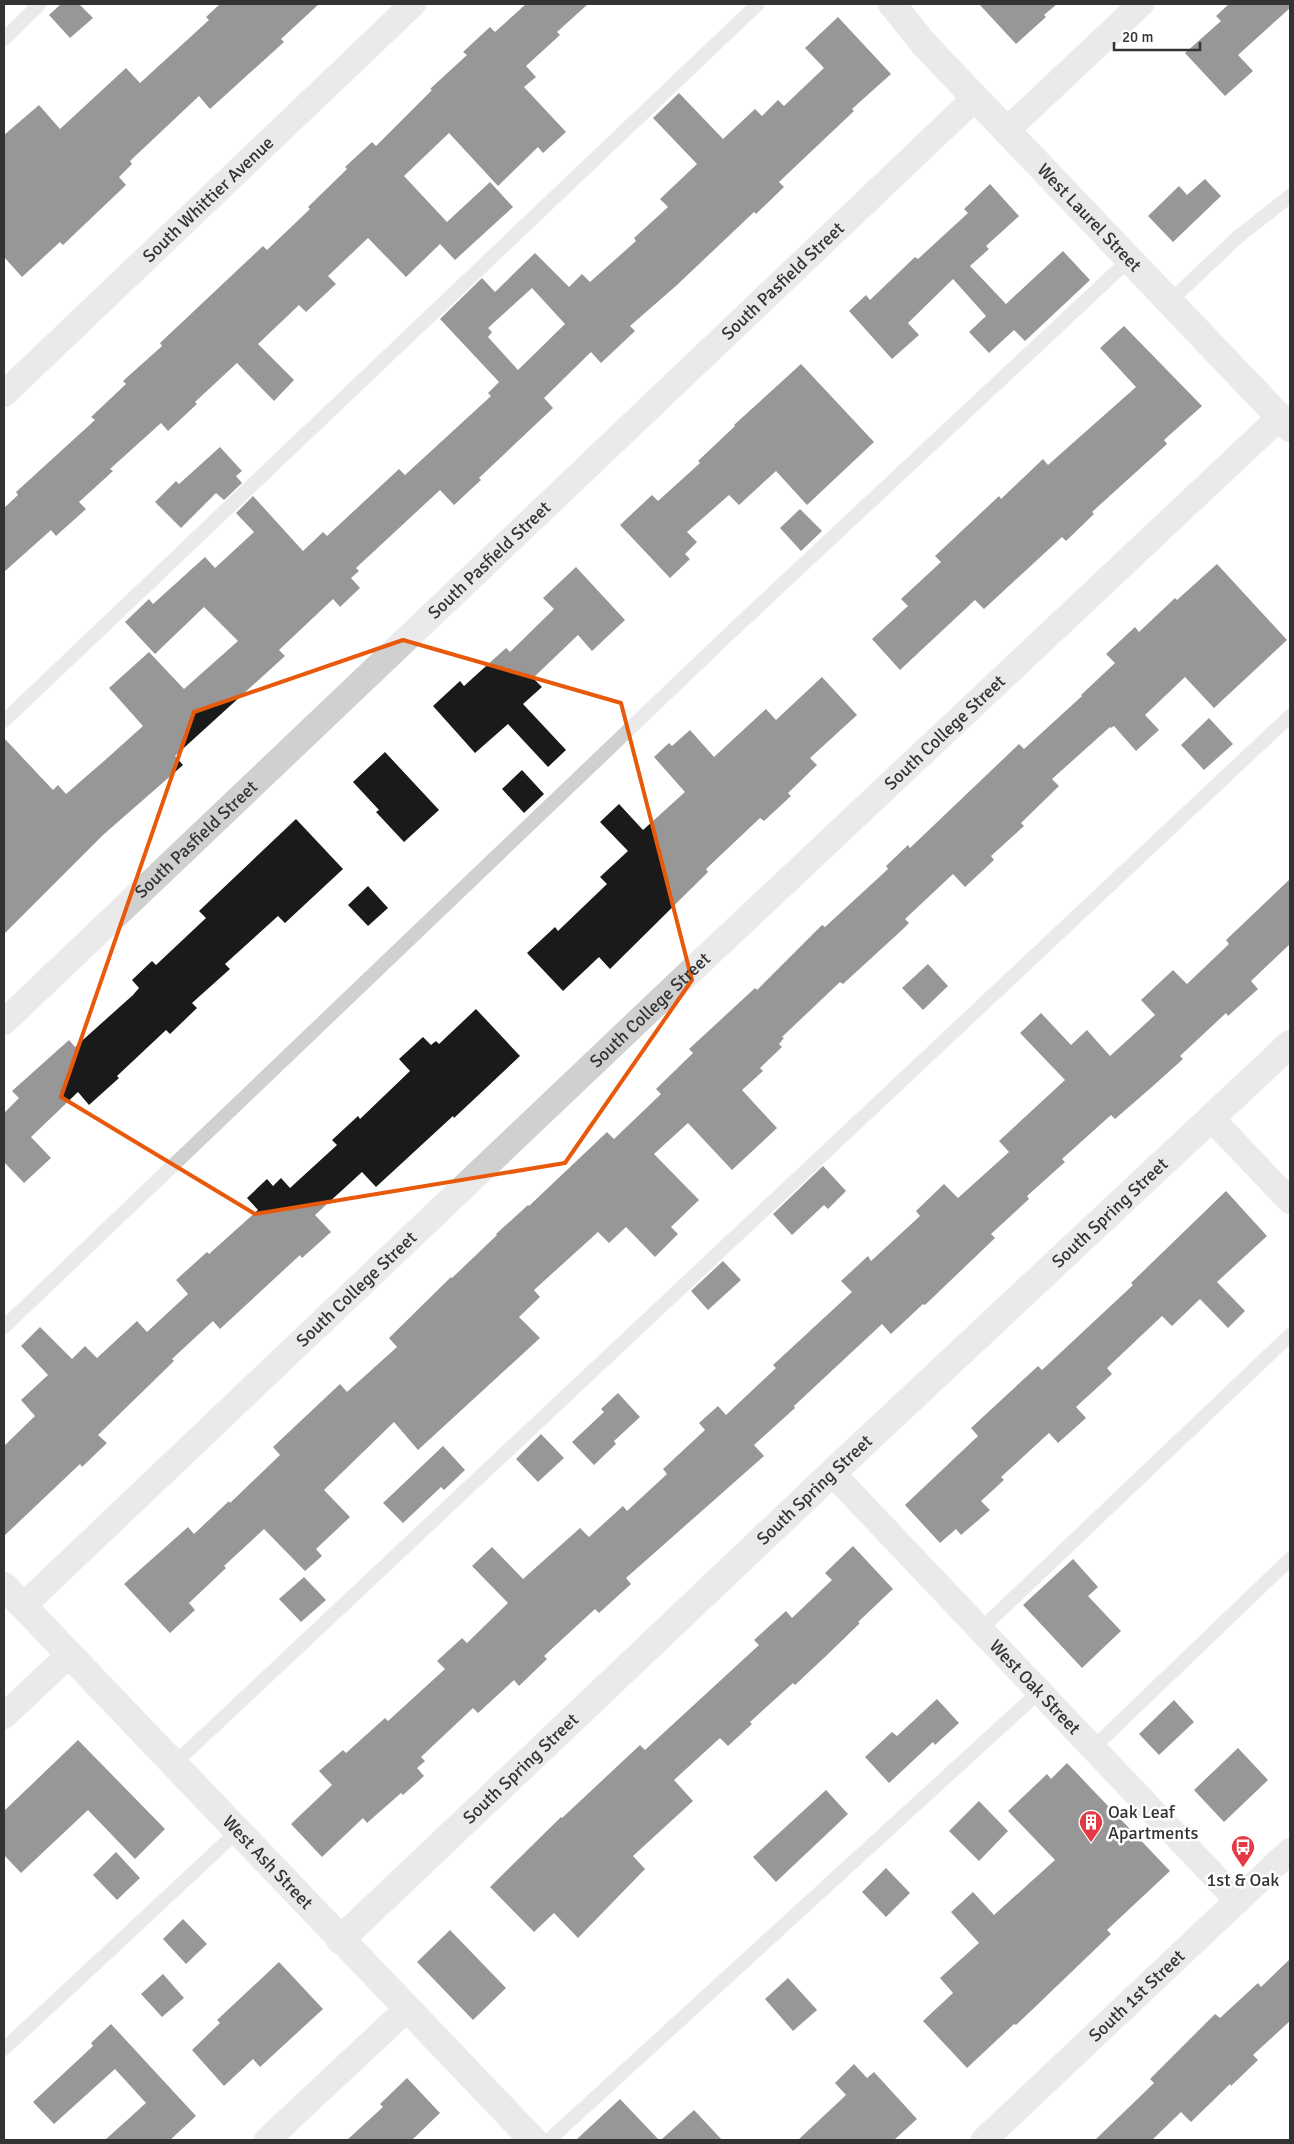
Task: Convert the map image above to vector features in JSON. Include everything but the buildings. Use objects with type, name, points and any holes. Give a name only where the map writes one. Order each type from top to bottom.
[{"type":"street","name":"South Whittier Avenue","points":[[4,394],[413,4]]},
{"type":"street","name":"West Laurel Street","points":[[892,4],[924,44],[1285,423]]},
{"type":"street","points":[[1006,131],[1141,4]]},
{"type":"street","name":"South Pasfield Street","points":[[4,1022],[976,98]]},
{"type":"street","name":"South College Street","points":[[23,1606],[680,982],[1285,423]]},
{"type":"street","name":"South Spring Street","points":[[340,1940],[832,1473],[1290,1044]]},
{"type":"street","points":[[1211,1118],[1290,1201]]},
{"type":"street","name":"West Oak Street","points":[[832,1473],[1238,1901]]},
{"type":"street","name":"West Ash Street","points":[[4,1586],[533,2140]]},
{"type":"street","points":[[4,1716],[69,1655]]},
{"type":"street","name":"South 1st Street","points":[[984,2140],[1290,1851]]},
{"type":"street","points":[[267,2140],[407,2009]]},
{"type":"lane","points":[[4,39],[40,4]]},
{"type":"lane","points":[[4,721],[758,4]]},
{"type":"lane","points":[[1170,301],[1238,237],[1290,196]]},
{"type":"lane","points":[[4,1327],[739,625],[1130,260]]},
{"type":"lane","points":[[174,1764],[1290,716]]},
{"type":"lane","points":[[980,1630],[1290,1335]]},
{"type":"lane","points":[[1093,1748],[1290,1559]]},
{"type":"lane","points":[[549,2140],[1039,1692]]},
{"type":"lane","points":[[4,2049],[238,1831]]},
{"type":"highlighted area","points":[[403,640],[621,703],[692,980],[565,1163],[255,1214],[61,1097],[194,712]]},
{"type":"place","name":"Oak Leaf Apartments","points":[[1091,1843]]},
{"type":"place","name":"1st & Oak","points":[[1243,1868]]}]
